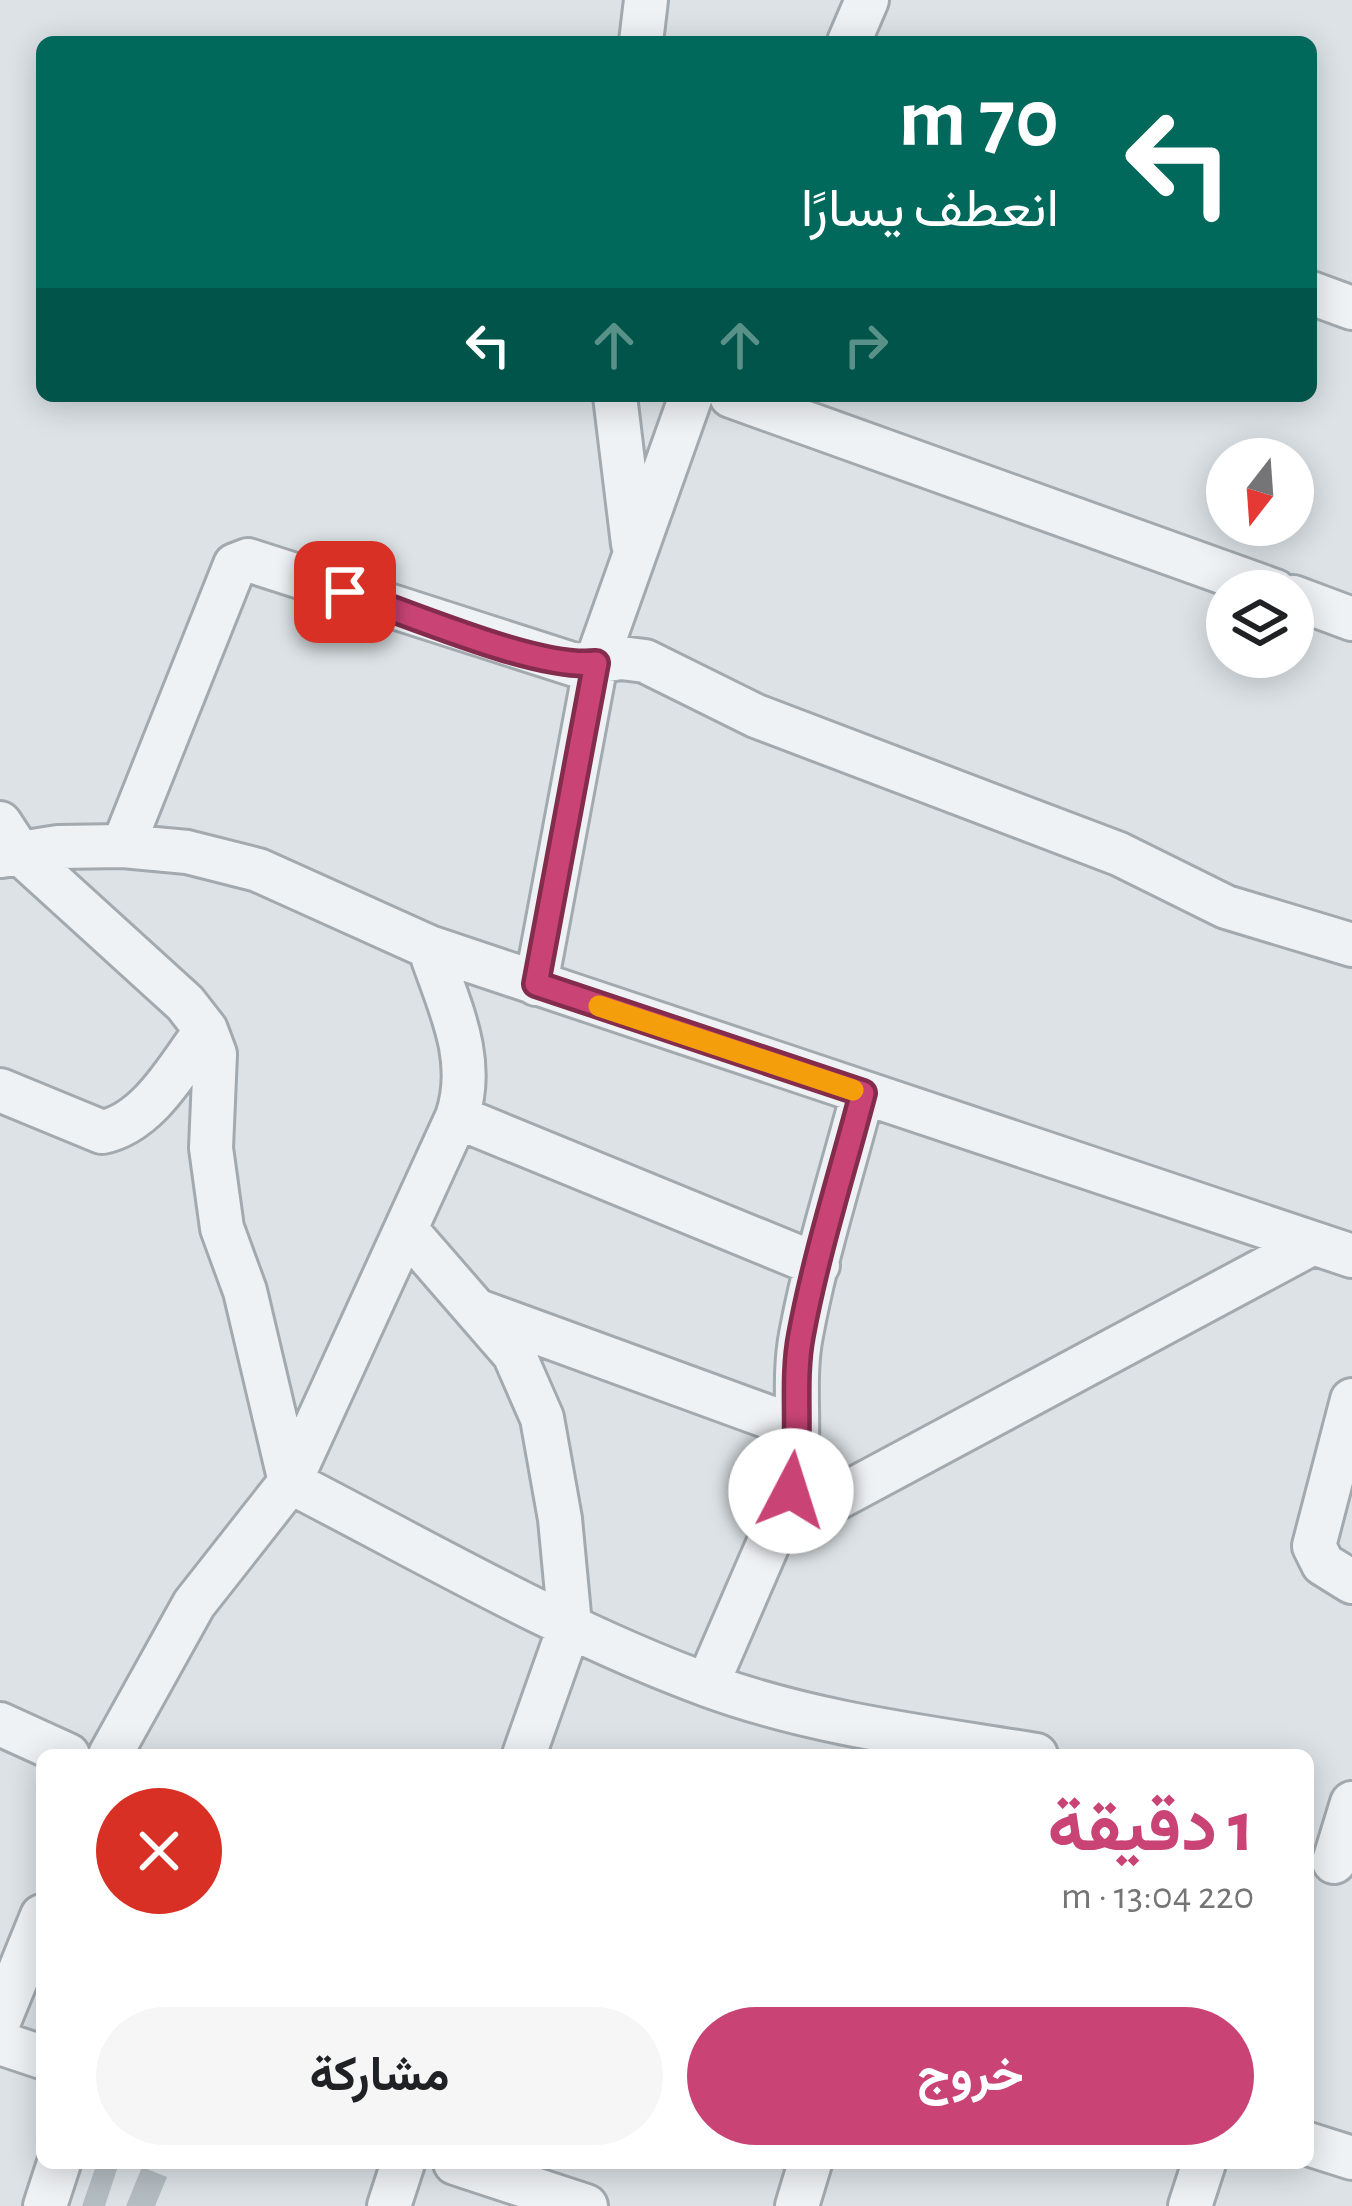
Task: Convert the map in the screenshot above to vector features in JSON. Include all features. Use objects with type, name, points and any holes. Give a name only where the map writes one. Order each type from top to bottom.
[{"type":"street","points":[[641,36],[646,0]]},
{"type":"street","points":[[852,36],[867,0]]},
{"type":"street","points":[[1317,294],[1352,308]]},
{"type":"street","points":[[616,402],[635,555]]},
{"type":"street","points":[[536,984],[596,663],[689,402]]},
{"type":"street","points":[[748,402],[1216,570]]},
{"type":"street","points":[[123,846],[235,565],[248,560],[575,665],[645,661],[755,716],[1120,854],[1226,908],[1352,945]]},
{"type":"street","points":[[1314,605],[1352,619]]},
{"type":"street","points":[[6,844],[187,852],[258,870],[429,947],[1333,1250]]},
{"type":"street","points":[[6,844],[185,1004],[206,1030],[214,1054],[212,1148],[222,1228],[244,1292],[290,1482],[570,1625],[707,1685],[816,1719],[941,1747]]},
{"type":"street","points":[[113,1749],[194,1604],[290,1482],[457,1118],[468,1084],[462,1044],[429,947]]},
{"type":"street","points":[[0,1090],[102,1132],[117,1129],[144,1109],[206,1030]]},
{"type":"street","points":[[707,1685],[774,1532],[797,1466],[801,1335],[863,1093]]},
{"type":"street","points":[[457,1118],[818,1265]]},
{"type":"street","points":[[408,1232],[514,1354],[542,1418],[560,1520],[570,1625],[526,1749]]},
{"type":"street","points":[[774,1532],[1333,1250]]},
{"type":"street","points":[[479,1312],[796,1427]]},
{"type":"street","points":[[1352,1400],[1317,1518],[1314,1546],[1323,1564],[1352,1582]]},
{"type":"street","points":[[0,1724],[55,1749]]},
{"type":"street","points":[[1331,1861],[1352,1803]]},
{"type":"street","points":[[0,2019],[36,1931]]},
{"type":"street","points":[[0,2043],[36,2055]]},
{"type":"street","points":[[1314,2146],[1352,2158]]},
{"type":"street","points":[[44,2206],[57,2169]]},
{"type":"street","points":[[389,2206],[401,2169]]},
{"type":"street","points":[[479,2169],[579,2194]]},
{"type":"street","points":[[797,2206],[808,2169]]},
{"type":"street","points":[[1190,2206],[1202,2169]]},
{"type":"building","points":[[95,2169],[117,2169],[105,2206],[82,2206]]},
{"type":"building","points":[[141,2169],[167,2177],[155,2206],[126,2206]]},
{"type":"slow traffic","points":[[599,1006],[853,1090]]},
{"type":"route","points":[[345,592],[542,656],[575,665],[596,663],[536,984],[863,1093],[801,1335],[795,1378],[797,1466],[791,1491]]}]
